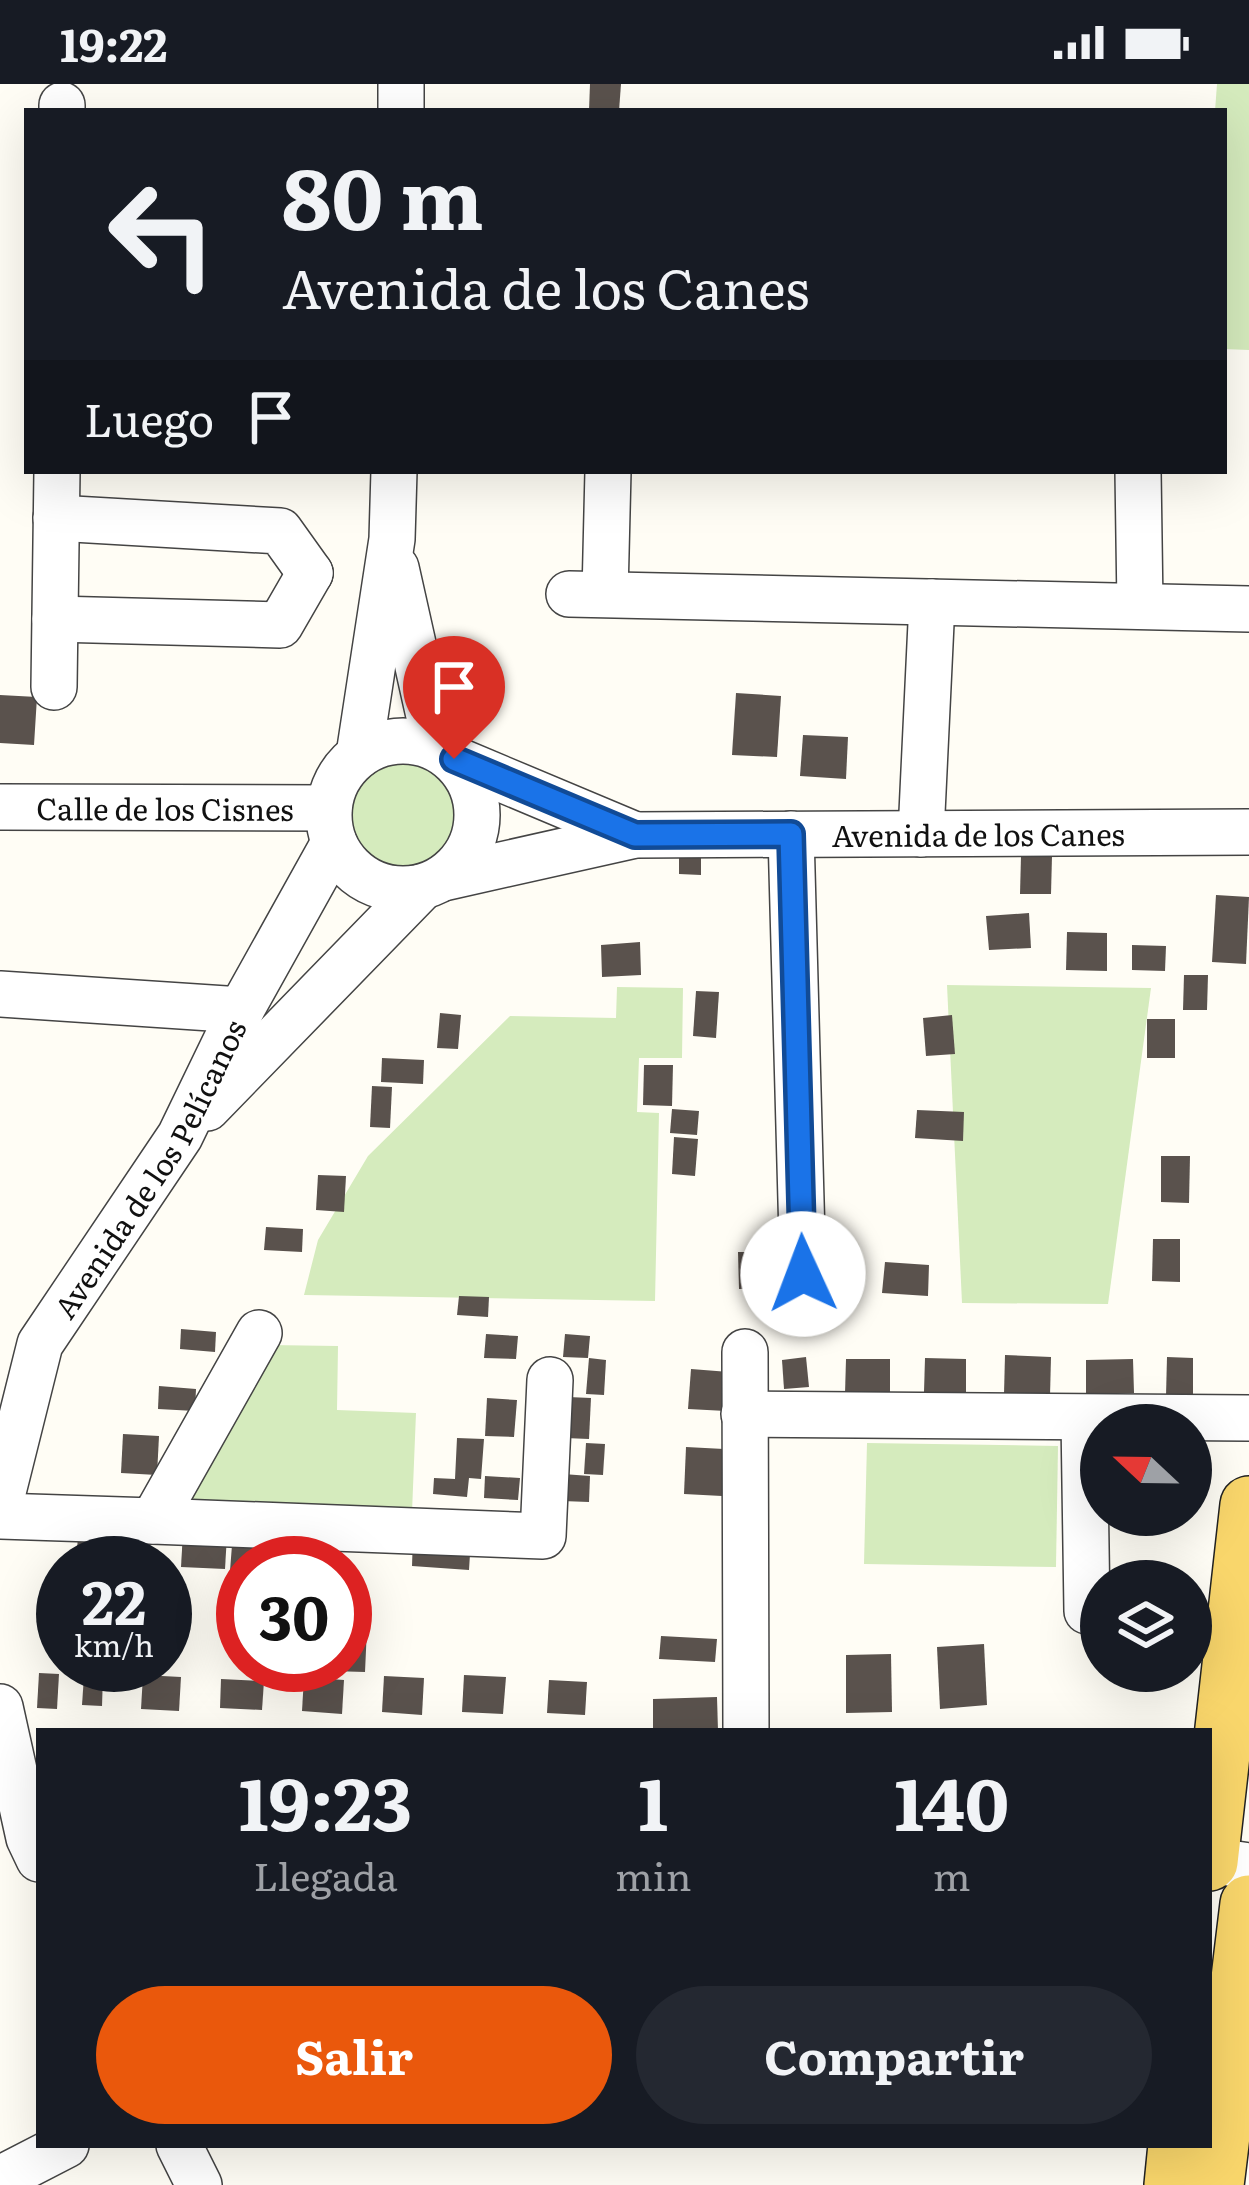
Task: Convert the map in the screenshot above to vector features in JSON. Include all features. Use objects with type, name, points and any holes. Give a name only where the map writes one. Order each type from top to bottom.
[{"type":"main road","points":[[1212,1834],[1249,1505]]},
{"type":"main road","points":[[1215,2185],[1249,1904]]},
{"type":"main road","points":[[1173,2185],[1177,2148]]},
{"type":"street","points":[[54,687],[57,474]]},
{"type":"street","points":[[359,755],[392,564],[394,474]]},
{"type":"street","points":[[607,474],[587,594],[1249,609]]},
{"type":"street","points":[[1138,474],[1140,606]]},
{"type":"street","points":[[56,518],[280,531],[310,573]]},
{"type":"street","points":[[310,573],[392,564]]},
{"type":"street","points":[[180,1136],[433,882],[460,863],[472,843],[476,798],[468,777],[445,753],[392,564]]},
{"type":"street","points":[[55,619],[280,625],[310,573]]},
{"type":"street","points":[[921,834],[932,602]]},
{"type":"street","points":[[433,882],[387,888],[370,882],[342,859],[331,825],[337,784],[359,755],[383,742],[400,740],[445,753]]},
{"type":"street","name":"Avenida de los Canes","points":[[445,753],[635,835]]},
{"type":"street","name":"Calle de los Cisnes","points":[[0,807],[331,825]]},
{"type":"street","name":"Avenida de los Pelícanos","points":[[0,1504],[40,1344],[180,1136],[331,825]]},
{"type":"street","name":"Avenida de los Canes","points":[[433,882],[635,835],[1249,832]]},
{"type":"street","points":[[791,834],[803,1274]]},
{"type":"street","points":[[0,994],[242,1010]]},
{"type":"street","points":[[153,1520],[260,1333]]},
{"type":"street","points":[[0,1382],[40,1344]]},
{"type":"street","points":[[745,1352],[746,1728]]},
{"type":"street","points":[[0,1516],[543,1535],[550,1379]]},
{"type":"street","points":[[745,1414],[1080,1419]]},
{"type":"street","points":[[1212,1418],[1249,1418]]},
{"type":"street","points":[[16,1726],[22,1834]]},
{"type":"street","points":[[1212,1861],[1249,1866]]},
{"type":"street","points":[[0,2179],[61,2148]]},
{"type":"street","points":[[180,2148],[199,2185]]},
{"type":"green space","points":[[1217,84],[1249,84],[1249,350],[1227,349],[1227,108],[1215,108]]},
{"type":"green space","points":[[404,763],[424,767],[442,778],[453,796],[457,816],[453,836],[442,854],[424,865],[404,869],[384,865],[366,854],[355,836],[351,816],[355,796],[366,778],[384,767]]},
{"type":"green space","points":[[947,985],[1151,988],[1108,1304],[962,1303]]},
{"type":"green space","points":[[617,987],[683,988],[682,1058],[639,1058],[637,1112],[659,1113],[655,1301],[304,1295],[318,1240],[368,1156],[510,1016],[616,1018]]},
{"type":"green space","points":[[269,1345],[338,1346],[337,1410],[416,1413],[412,1512],[182,1505]]},
{"type":"green space","points":[[867,1443],[1058,1446],[1056,1567],[864,1564]]},
{"type":"building","points":[[590,84],[621,84],[619,108],[589,108]]},
{"type":"building","points":[[736,693],[781,696],[777,757],[732,755]]},
{"type":"building","points":[[0,695],[37,697],[34,745],[0,743]]},
{"type":"building","points":[[803,735],[848,737],[846,779],[800,776]]},
{"type":"building","points":[[679,855],[701,856],[701,875],[679,874]]},
{"type":"building","points":[[1021,856],[1052,856],[1051,894],[1020,894]]},
{"type":"building","points":[[1216,895],[1249,897],[1246,964],[1212,962]]},
{"type":"building","points":[[1029,913],[1031,948],[989,950],[986,916]]},
{"type":"building","points":[[1067,932],[1107,933],[1107,971],[1066,970]]},
{"type":"building","points":[[640,942],[641,975],[602,977],[601,945]]},
{"type":"building","points":[[1132,945],[1166,946],[1165,971],[1132,970]]},
{"type":"building","points":[[1184,975],[1208,975],[1207,1010],[1183,1010]]},
{"type":"building","points":[[696,991],[719,992],[716,1038],[693,1036]]},
{"type":"building","points":[[440,1013],[461,1015],[458,1049],[437,1048]]},
{"type":"building","points":[[952,1015],[955,1054],[926,1056],[923,1018]]},
{"type":"building","points":[[1147,1019],[1175,1019],[1175,1058],[1147,1058]]},
{"type":"building","points":[[382,1058],[424,1060],[423,1084],[381,1082]]},
{"type":"building","points":[[644,1065],[673,1065],[672,1106],[643,1105]]},
{"type":"building","points":[[372,1086],[392,1087],[390,1128],[370,1127]]},
{"type":"building","points":[[672,1109],[699,1111],[697,1135],[670,1133]]},
{"type":"building","points":[[917,1110],[964,1112],[963,1141],[915,1138]]},
{"type":"building","points":[[674,1137],[698,1139],[695,1176],[672,1174]]},
{"type":"building","points":[[1161,1156],[1190,1156],[1189,1203],[1161,1202]]},
{"type":"building","points":[[318,1175],[346,1176],[344,1212],[316,1210]]},
{"type":"building","points":[[266,1227],[303,1229],[302,1252],[264,1250]]},
{"type":"building","points":[[1153,1239],[1180,1239],[1180,1282],[1152,1281]]},
{"type":"building","points":[[738,1252],[771,1252],[772,1288],[739,1289]]},
{"type":"building","points":[[885,1262],[929,1265],[928,1296],[882,1293]]},
{"type":"building","points":[[459,1296],[489,1297],[488,1317],[457,1315]]},
{"type":"building","points":[[181,1329],[216,1332],[215,1352],[180,1349]]},
{"type":"building","points":[[486,1334],[518,1336],[516,1359],[484,1358]]},
{"type":"building","points":[[565,1334],[590,1336],[588,1358],[563,1357]]},
{"type":"building","points":[[1005,1355],[1051,1357],[1050,1396],[1004,1394]]},
{"type":"building","points":[[806,1357],[809,1387],[784,1389],[782,1360]]},
{"type":"building","points":[[1167,1357],[1193,1358],[1193,1396],[1166,1396]]},
{"type":"building","points":[[589,1358],[606,1360],[604,1395],[586,1394]]},
{"type":"building","points":[[925,1358],[966,1359],[966,1393],[924,1392]]},
{"type":"building","points":[[846,1359],[890,1359],[890,1394],[845,1394]]},
{"type":"building","points":[[1133,1359],[1134,1393],[1086,1393],[1086,1360]]},
{"type":"building","points":[[691,1369],[729,1372],[726,1411],[688,1409]]},
{"type":"building","points":[[159,1386],[196,1389],[195,1411],[158,1409]]},
{"type":"building","points":[[568,1397],[591,1398],[589,1439],[565,1438]]},
{"type":"building","points":[[487,1398],[517,1400],[514,1437],[485,1436]]},
{"type":"building","points":[[123,1434],[159,1436],[157,1475],[121,1473]]},
{"type":"building","points":[[457,1438],[484,1439],[481,1479],[469,1478],[467,1497],[433,1494],[434,1478],[455,1479]]},
{"type":"building","points":[[586,1443],[605,1444],[603,1475],[584,1474]]},
{"type":"building","points":[[686,1447],[724,1449],[722,1496],[684,1494]]},
{"type":"building","points":[[563,1474],[590,1476],[589,1502],[562,1501]]},
{"type":"building","points":[[485,1476],[520,1478],[518,1500],[484,1498]]},
{"type":"building","points":[[183,1532],[227,1535],[216,1536],[216,1569],[192,1568],[192,1536],[183,1536]]},
{"type":"building","points":[[233,1532],[281,1535],[281,1536],[233,1536]]},
{"type":"building","points":[[413,1534],[471,1538],[469,1570],[412,1566]]},
{"type":"building","points":[[661,1636],[717,1639],[715,1662],[659,1659]]},
{"type":"building","points":[[984,1644],[987,1705],[940,1709],[937,1647]]},
{"type":"building","points":[[891,1654],[892,1712],[846,1713],[846,1655]]},
{"type":"building","points":[[464,1675],[506,1677],[503,1714],[462,1712]]},
{"type":"building","points":[[384,1676],[424,1678],[422,1715],[382,1712]]},
{"type":"building","points":[[549,1680],[587,1682],[585,1715],[547,1713]]},
{"type":"building","points":[[38,1692],[58,1692],[57,1709],[37,1708]]},
{"type":"building","points":[[83,1692],[102,1692],[102,1706],[82,1705]]},
{"type":"building","points":[[142,1692],[180,1692],[179,1711],[141,1709]]},
{"type":"building","points":[[221,1692],[263,1692],[262,1710],[220,1708]]},
{"type":"building","points":[[303,1692],[343,1692],[342,1714],[302,1711]]},
{"type":"building","points":[[717,1697],[718,1728],[653,1728],[653,1699]]},
{"type":"route","points":[[454,759],[635,835],[791,834],[803,1274]]}]
